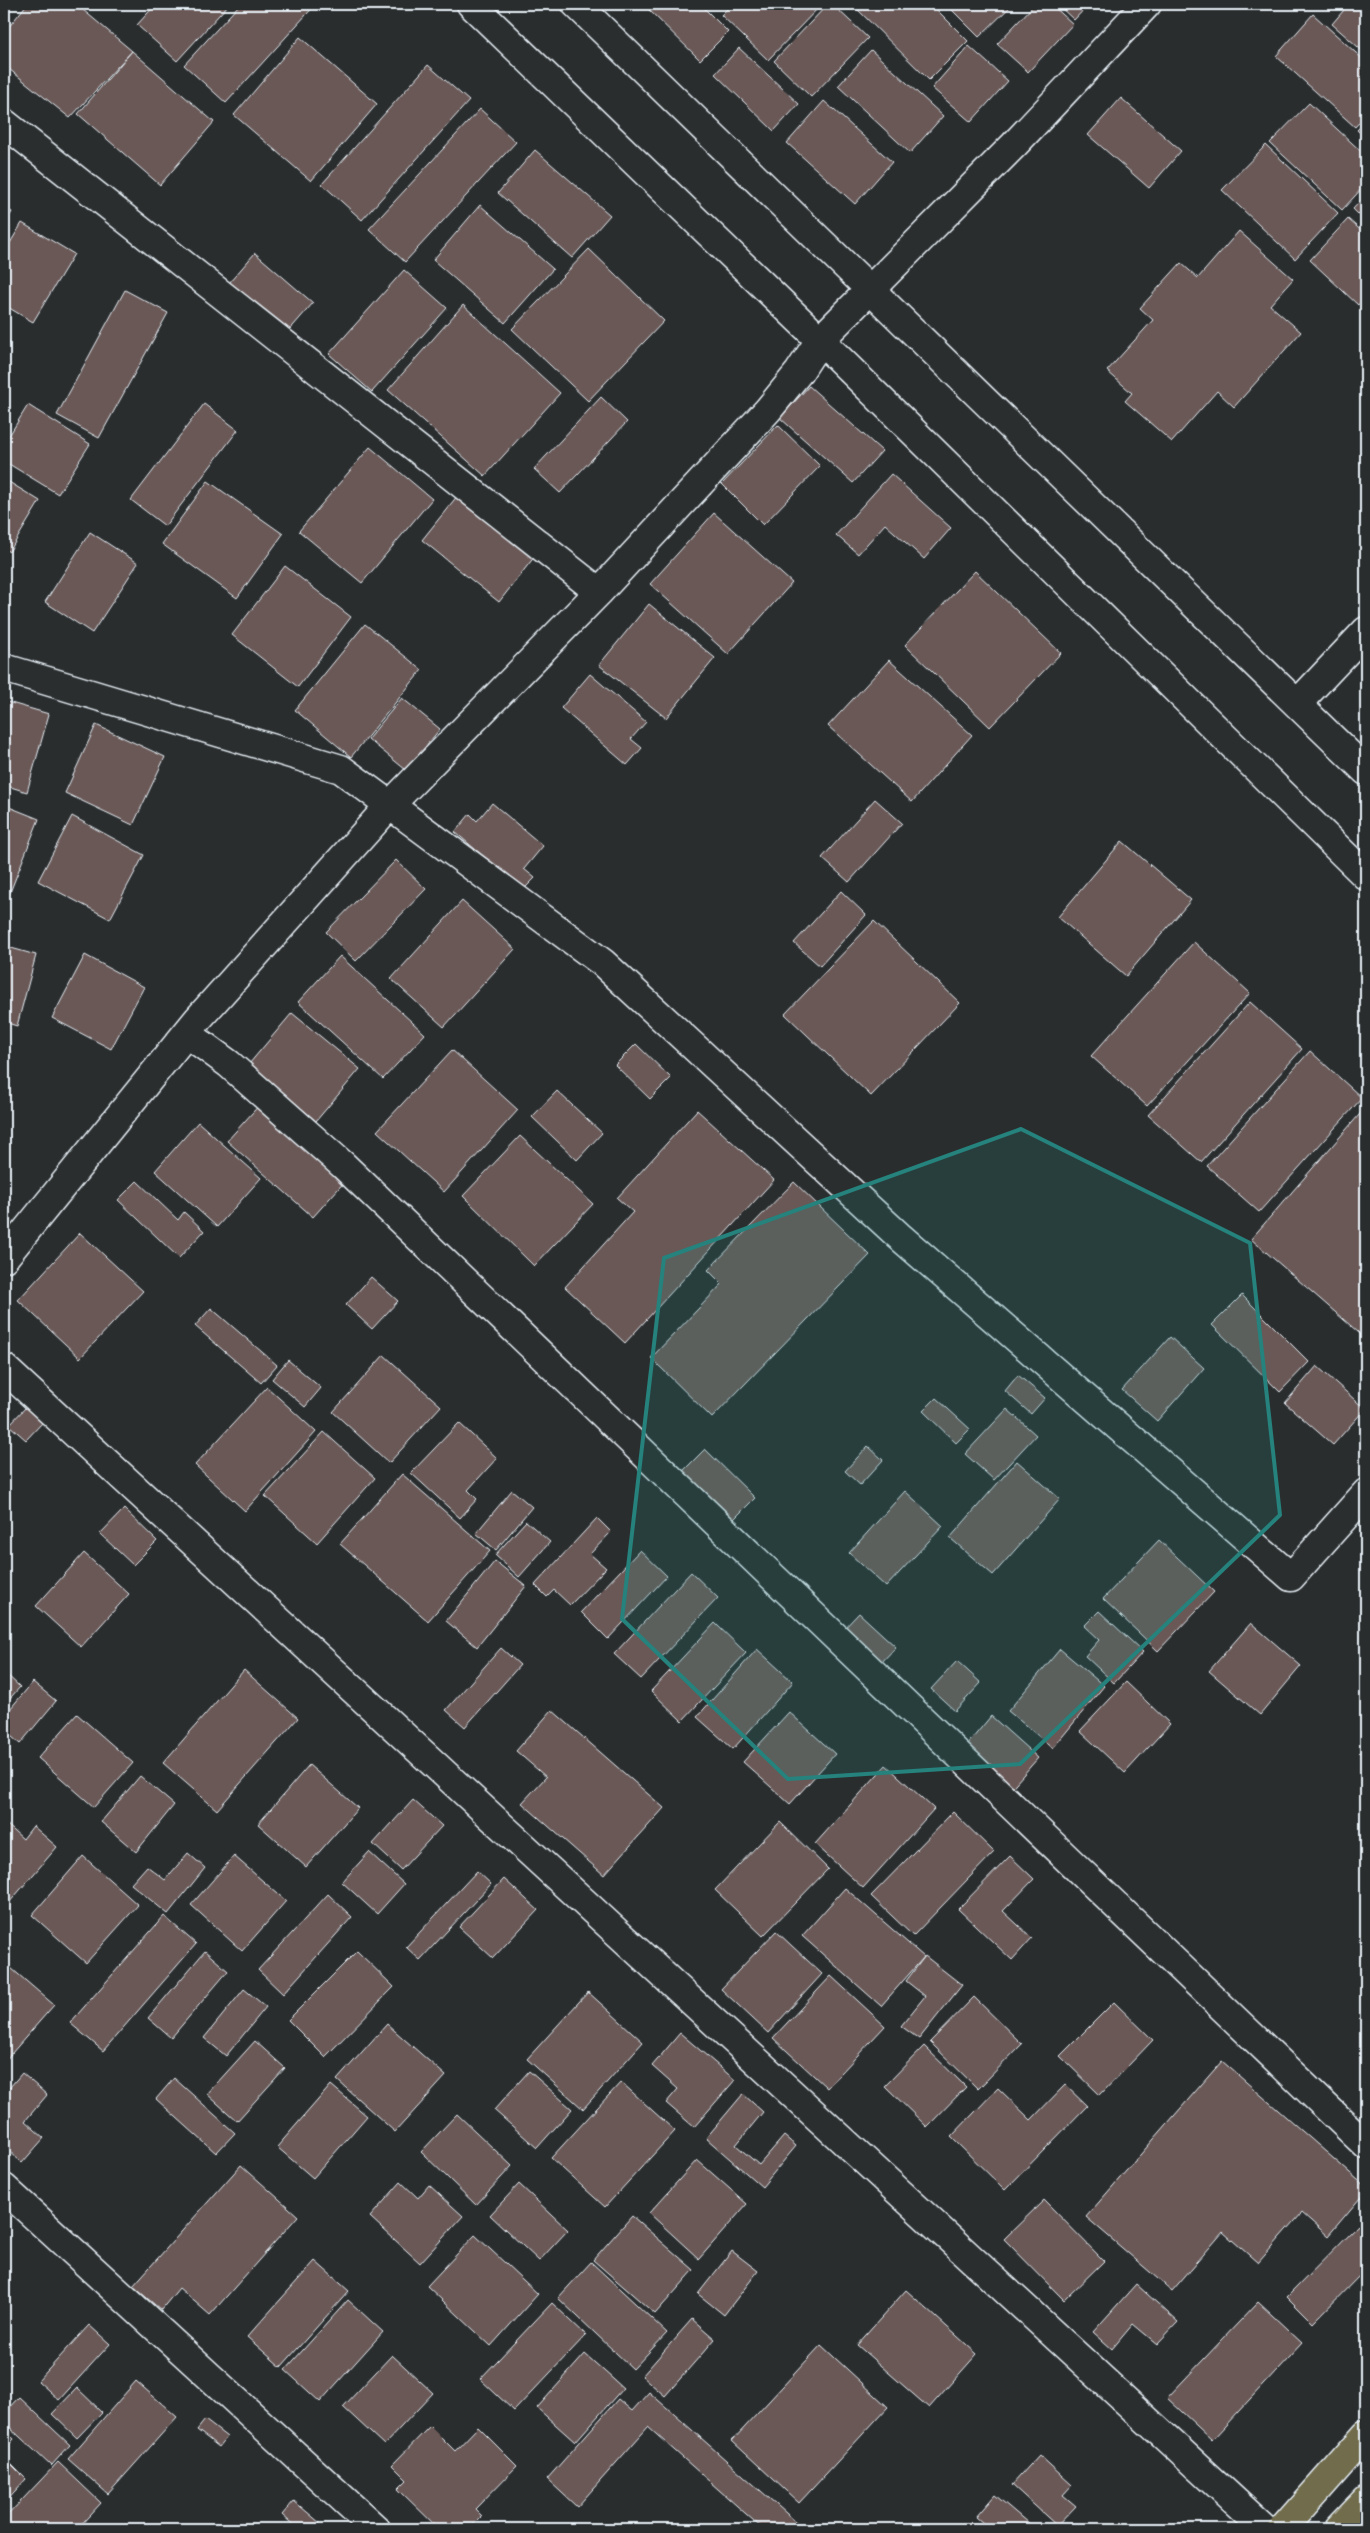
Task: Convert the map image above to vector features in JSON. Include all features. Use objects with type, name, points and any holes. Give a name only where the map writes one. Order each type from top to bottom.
[{"type":"highway","points":[[1283,2529],[1366,2436]]},
{"type":"highway","points":[[1338,2529],[1366,2500]]},
{"type":"street","points":[[471,4],[820,340],[1366,876]]},
{"type":"street","points":[[576,4],[1366,771]]},
{"type":"street","points":[[4,1258],[188,1034],[198,1019],[389,806],[599,592],[768,410],[799,372],[820,340],[1014,145],[1147,4]]},
{"type":"street","points":[[4,122],[599,592]]},
{"type":"street","points":[[1297,704],[1366,631]]},
{"type":"street","points":[[4,668],[341,769],[603,963],[899,1236],[1292,1577],[1366,1493]]},
{"type":"street","points":[[188,1034],[229,1064],[343,1165],[1366,2145]]},
{"type":"street","points":[[4,1368],[1265,2529]]},
{"type":"street","points":[[4,2188],[376,2529]]},
{"type":"highlighted area","points":[[1021,1129],[1250,1243],[1280,1515],[1020,1764],[788,1779],[622,1619],[664,1258]]},
{"type":"building","points":[[27,4],[76,4],[132,51],[70,118],[4,65],[4,33]]},
{"type":"building","points":[[156,4],[229,4],[177,61],[137,25]]},
{"type":"building","points":[[240,4],[316,4],[226,103],[184,65]]},
{"type":"building","points":[[651,4],[700,4],[728,32],[700,60],[647,8]]},
{"type":"building","points":[[732,4],[822,4],[768,60],[721,15]]},
{"type":"building","points":[[828,4],[832,4],[868,38],[811,97],[774,61]]},
{"type":"building","points":[[852,4],[931,4],[968,41],[929,80]]},
{"type":"building","points":[[946,4],[1013,4],[979,37]]},
{"type":"building","points":[[1035,4],[1051,4],[1073,24],[1028,72],[997,44]]},
{"type":"building","points":[[1057,4],[1089,4],[1074,20]]},
{"type":"building","points":[[1349,4],[1366,4],[1366,54],[1332,24]]},
{"type":"building","points":[[1313,14],[1366,62],[1366,115],[1355,127],[1276,56]]},
{"type":"building","points":[[300,37],[377,104],[311,181],[234,115]]},
{"type":"building","points":[[969,46],[1008,81],[971,122],[932,88]]},
{"type":"building","points":[[739,48],[799,104],[774,131],[715,74]]},
{"type":"building","points":[[871,50],[943,116],[910,153],[838,86]]},
{"type":"building","points":[[132,51],[214,122],[160,185],[78,114]]},
{"type":"building","points":[[428,65],[469,101],[362,220],[322,184]]},
{"type":"building","points":[[1121,98],[1181,151],[1149,188],[1088,135]]},
{"type":"building","points":[[824,101],[892,162],[855,204],[787,143]]},
{"type":"building","points":[[1309,103],[1366,156],[1366,184],[1342,210],[1270,143]]},
{"type":"building","points":[[480,109],[516,142],[405,262],[369,229]]},
{"type":"building","points":[[1366,121],[1366,139],[1357,130]]},
{"type":"building","points":[[1266,145],[1338,213],[1295,259],[1222,190]]},
{"type":"building","points":[[535,150],[610,215],[572,258],[498,193]]},
{"type":"building","points":[[1366,195],[1366,222],[1353,209]]},
{"type":"building","points":[[480,205],[553,269],[505,323],[433,260]]},
{"type":"building","points":[[4,207],[12,212],[4,226]]},
{"type":"building","points":[[1348,219],[1366,235],[1366,296],[1358,305],[1310,260]]},
{"type":"building","points":[[22,223],[74,254],[33,322],[4,305],[4,253]]},
{"type":"building","points":[[1239,231],[1293,279],[1270,305],[1301,332],[1234,407],[1217,391],[1172,442],[1125,401],[1132,393],[1107,371],[1153,320],[1140,308],[1181,263],[1198,278]]},
{"type":"building","points":[[589,249],[664,321],[588,401],[512,329]]},
{"type":"building","points":[[255,253],[313,303],[287,333],[229,283]]},
{"type":"building","points":[[404,270],[447,308],[372,392],[329,354]]},
{"type":"building","points":[[125,290],[168,313],[99,438],[57,415]]},
{"type":"building","points":[[463,305],[560,393],[485,476],[388,390]]},
{"type":"building","points":[[4,338],[10,342],[4,354]]},
{"type":"building","points":[[809,386],[882,451],[853,483],[780,418]]},
{"type":"building","points":[[601,397],[627,422],[560,493],[534,469]]},
{"type":"building","points":[[204,404],[238,430],[165,526],[131,500]]},
{"type":"building","points":[[28,405],[90,444],[58,494],[4,461],[4,444]]},
{"type":"building","points":[[778,425],[820,466],[763,525],[722,484]]},
{"type":"building","points":[[370,447],[432,499],[362,583],[299,531]]},
{"type":"building","points":[[891,474],[951,528],[924,559],[885,524],[858,554],[836,535]]},
{"type":"building","points":[[4,479],[40,501],[9,552],[4,548]]},
{"type":"building","points":[[208,481],[283,534],[237,598],[162,544]]},
{"type":"building","points":[[458,495],[535,556],[499,602],[422,540]]},
{"type":"building","points":[[714,513],[792,583],[728,654],[650,584]]},
{"type":"building","points":[[90,532],[138,563],[92,633],[45,602]]},
{"type":"building","points":[[285,566],[351,617],[298,687],[232,635]]},
{"type":"building","points":[[975,571],[1061,653],[990,727],[905,645]]},
{"type":"building","points":[[649,604],[715,658],[666,718],[599,665]]},
{"type":"building","points":[[365,624],[422,670],[351,757],[295,710]]},
{"type":"building","points":[[889,660],[972,735],[912,802],[828,726]]},
{"type":"building","points":[[590,674],[646,722],[631,739],[642,748],[627,765],[561,708]]},
{"type":"building","points":[[402,698],[440,729],[406,770],[368,739]]},
{"type":"building","points":[[4,701],[49,714],[27,792],[4,785]]},
{"type":"building","points":[[96,725],[165,757],[133,825],[65,793]]},
{"type":"building","points":[[875,799],[902,823],[849,882],[822,858]]},
{"type":"building","points":[[492,803],[543,846],[524,869],[535,878],[523,890],[455,832],[470,814],[477,821]]},
{"type":"building","points":[[4,805],[39,819],[5,905],[4,904]]},
{"type":"building","points":[[72,816],[144,855],[110,919],[38,881]]},
{"type":"building","points":[[1122,841],[1191,900],[1126,976],[1058,917]]},
{"type":"building","points":[[396,860],[426,889],[356,961],[326,932]]},
{"type":"building","points":[[841,891],[866,915],[820,966],[794,943]]},
{"type":"building","points":[[462,901],[515,949],[444,1027],[391,979]]},
{"type":"building","points":[[874,921],[960,1003],[871,1096],[785,1014]]},
{"type":"building","points":[[1194,942],[1250,993],[1147,1106],[1091,1056]]},
{"type":"building","points":[[4,946],[36,955],[17,1026],[4,1022]]},
{"type":"building","points":[[85,955],[144,987],[111,1049],[52,1018]]},
{"type":"building","points":[[340,956],[425,1034],[383,1079],[298,1002]]},
{"type":"building","points":[[1250,1002],[1302,1049],[1201,1162],[1148,1115]]},
{"type":"building","points":[[292,1013],[360,1069],[316,1121],[249,1064]]},
{"type":"building","points":[[636,1044],[671,1078],[650,1099],[615,1065]]},
{"type":"building","points":[[452,1050],[518,1110],[444,1192],[377,1131]]},
{"type":"building","points":[[1310,1051],[1362,1098],[1259,1212],[1207,1166]]},
{"type":"building","points":[[557,1091],[602,1133],[577,1160],[532,1117]]},
{"type":"building","points":[[262,1102],[347,1179],[313,1217],[227,1141]]},
{"type":"building","points":[[1366,1107],[1366,1339],[1251,1239]]},
{"type":"building","points":[[697,1110],[774,1180],[625,1343],[565,1287],[633,1212],[617,1198]]},
{"type":"building","points":[[198,1122],[261,1178],[217,1227],[155,1171]]},
{"type":"building","points":[[520,1136],[593,1204],[534,1266],[463,1196]]},
{"type":"building","points":[[137,1181],[178,1220],[184,1212],[204,1231],[179,1258],[118,1200]]},
{"type":"building","points":[[794,1182],[870,1255],[712,1418],[651,1358],[722,1284],[708,1270]]},
{"type":"building","points":[[80,1233],[143,1291],[80,1358],[18,1300]]},
{"type":"building","points":[[371,1277],[398,1301],[372,1329],[346,1305]]},
{"type":"building","points":[[1242,1295],[1309,1362],[1280,1392],[1212,1325]]},
{"type":"building","points":[[211,1308],[277,1365],[261,1383],[195,1326]]},
{"type":"building","points":[[1170,1337],[1204,1368],[1157,1421],[1122,1390]]},
{"type":"building","points":[[384,1355],[441,1406],[389,1463],[333,1412]]},
{"type":"building","points":[[288,1360],[321,1388],[305,1407],[272,1379]]},
{"type":"building","points":[[1317,1366],[1365,1409],[1333,1445],[1285,1403]]},
{"type":"building","points":[[1018,1375],[1045,1398],[1031,1414],[1005,1391]]},
{"type":"building","points":[[267,1387],[316,1432],[245,1511],[195,1465]]},
{"type":"building","points":[[936,1398],[970,1429],[956,1443],[923,1411]]},
{"type":"building","points":[[26,1407],[43,1422],[26,1440],[9,1425]]},
{"type":"building","points":[[1007,1409],[1036,1435],[994,1480],[965,1454]]},
{"type":"building","points":[[459,1423],[497,1458],[468,1490],[477,1499],[460,1518],[411,1473]]},
{"type":"building","points":[[324,1432],[375,1478],[317,1543],[265,1496]]},
{"type":"building","points":[[868,1446],[883,1460],[860,1485],[845,1471]]},
{"type":"building","points":[[705,1449],[755,1498],[731,1522],[681,1473]]},
{"type":"building","points":[[1017,1461],[1060,1499],[993,1575],[950,1538]]},
{"type":"building","points":[[402,1474],[490,1551],[428,1621],[340,1544]]},
{"type":"building","points":[[512,1490],[532,1507],[496,1550],[476,1533]]},
{"type":"building","points":[[905,1491],[943,1526],[886,1587],[849,1553]]},
{"type":"building","points":[[124,1509],[157,1541],[133,1565],[100,1534]]},
{"type":"building","points":[[597,1518],[611,1532],[590,1554],[606,1568],[570,1605],[554,1590],[547,1597],[535,1585]]},
{"type":"building","points":[[526,1521],[550,1542],[519,1577],[495,1555]]},
{"type":"building","points":[[1159,1540],[1214,1592],[1158,1651],[1103,1599]]},
{"type":"building","points":[[640,1550],[667,1576],[608,1639],[581,1612]]},
{"type":"building","points":[[84,1553],[129,1594],[81,1647],[36,1606]]},
{"type":"building","points":[[495,1561],[526,1586],[477,1647],[446,1621]]},
{"type":"building","points":[[691,1572],[718,1598],[641,1679],[614,1654]]},
{"type":"building","points":[[1099,1611],[1143,1652],[1114,1683],[1085,1656],[1099,1640],[1084,1626]]},
{"type":"building","points":[[859,1613],[896,1647],[878,1666],[841,1632]]},
{"type":"building","points":[[715,1623],[746,1653],[682,1721],[651,1691]]},
{"type":"building","points":[[1251,1623],[1301,1666],[1260,1715],[1209,1671]]},
{"type":"building","points":[[501,1648],[520,1665],[465,1727],[446,1710]]},
{"type":"building","points":[[757,1649],[793,1682],[733,1749],[697,1717]]},
{"type":"building","points":[[1060,1649],[1104,1686],[1053,1748],[1008,1711]]},
{"type":"building","points":[[957,1661],[981,1683],[955,1711],[931,1689]]},
{"type":"building","points":[[244,1670],[298,1718],[217,1810],[163,1763]]},
{"type":"building","points":[[4,1672],[20,1687],[4,1705]]},
{"type":"building","points":[[33,1682],[56,1701],[20,1744],[4,1730],[4,1716]]},
{"type":"building","points":[[1126,1682],[1170,1724],[1125,1773],[1080,1731]]},
{"type":"building","points":[[552,1710],[664,1808],[604,1875],[522,1803],[546,1777],[516,1751]]},
{"type":"building","points":[[789,1712],[835,1754],[790,1804],[743,1762]]},
{"type":"building","points":[[77,1714],[133,1763],[94,1807],[38,1758]]},
{"type":"building","points":[[991,1716],[1038,1758],[1008,1792],[962,1751]]},
{"type":"building","points":[[309,1765],[358,1808],[306,1867],[258,1824]]},
{"type":"building","points":[[886,1765],[934,1809],[863,1888],[815,1844]]},
{"type":"building","points":[[140,1776],[174,1805],[136,1852],[101,1822]]},
{"type":"building","points":[[413,1800],[442,1826],[401,1870],[373,1844]]},
{"type":"building","points":[[953,1812],[994,1852],[913,1936],[871,1896]]},
{"type":"building","points":[[4,1822],[23,1839],[33,1826],[57,1847],[8,1904],[4,1901]]},
{"type":"building","points":[[780,1822],[828,1869],[763,1936],[715,1890]]},
{"type":"building","points":[[369,1852],[404,1884],[377,1914],[342,1882]]},
{"type":"building","points":[[188,1853],[205,1868],[168,1914],[131,1884],[147,1866],[165,1880]]},
{"type":"building","points":[[83,1856],[138,1905],[86,1963],[32,1915]]},
{"type":"building","points":[[234,1856],[286,1901],[242,1951],[191,1905]]},
{"type":"building","points":[[1010,1856],[1034,1879],[1003,1911],[1032,1938],[1012,1960],[958,1909]]},
{"type":"building","points":[[477,1871],[491,1884],[420,1960],[406,1947]]},
{"type":"building","points":[[504,1879],[538,1910],[493,1958],[459,1927]]},
{"type":"building","points":[[845,1888],[924,1957],[881,2006],[802,1936]]},
{"type":"building","points":[[328,1894],[352,1917],[283,1994],[258,1970]]},
{"type":"building","points":[[164,1916],[196,1944],[103,2051],[70,2023]]},
{"type":"building","points":[[776,1931],[822,1974],[768,2033],[721,1989]]},
{"type":"building","points":[[205,1951],[228,1971],[171,2038],[148,2018]]},
{"type":"building","points":[[357,1951],[394,1987],[325,2057],[288,2020]]},
{"type":"building","points":[[925,1956],[962,1985],[919,2039],[901,2026],[925,1996],[906,1981]]},
{"type":"building","points":[[4,1962],[54,2005],[4,2062]]},
{"type":"building","points":[[831,1976],[885,2026],[827,2088],[773,2038]]},
{"type":"building","points":[[244,1989],[266,2007],[226,2056],[204,2038]]},
{"type":"building","points":[[588,1992],[643,2042],[583,2109],[527,2059]]},
{"type":"building","points":[[974,1997],[1022,2044],[978,2089],[930,2042]]},
{"type":"building","points":[[1114,2002],[1153,2040],[1100,2095],[1060,2056]]},
{"type":"building","points":[[387,2024],[446,2076],[395,2132],[337,2080]]},
{"type":"building","points":[[680,2033],[735,2080],[694,2127],[666,2103],[678,2089],[652,2066]]},
{"type":"building","points":[[255,2041],[285,2068],[237,2121],[207,2094]]},
{"type":"building","points":[[924,2046],[966,2087],[927,2127],[885,2086]]},
{"type":"building","points":[[1222,2061],[1366,2187],[1366,2191],[1328,2236],[1302,2213],[1258,2263],[1223,2232],[1172,2291],[1086,2217]]},
{"type":"building","points":[[529,2071],[572,2109],[537,2148],[494,2110]]},
{"type":"building","points":[[22,2073],[47,2095],[25,2121],[44,2138],[22,2163],[4,2146],[4,2094]]},
{"type":"building","points":[[174,2078],[235,2133],[216,2153],[156,2099]]},
{"type":"building","points":[[621,2082],[675,2131],[605,2207],[551,2158]]},
{"type":"building","points":[[331,2085],[367,2116],[313,2178],[277,2147]]},
{"type":"building","points":[[1065,2085],[1087,2106],[1005,2190],[951,2137],[998,2088],[1031,2120]]},
{"type":"building","points":[[743,2094],[763,2112],[736,2145],[759,2165],[784,2136],[796,2146],[762,2187],[706,2138]]},
{"type":"building","points":[[457,2114],[512,2166],[476,2205],[421,2152]]},
{"type":"building","points":[[697,2160],[747,2204],[699,2259],[649,2213]]},
{"type":"building","points":[[241,2165],[298,2216],[210,2315],[179,2288],[161,2310],[133,2286]]},
{"type":"building","points":[[401,2182],[418,2198],[429,2185],[463,2216],[420,2263],[370,2217]]},
{"type":"building","points":[[519,2184],[568,2230],[539,2261],[490,2215]]},
{"type":"building","points":[[1044,2200],[1104,2261],[1064,2300],[1004,2239]]},
{"type":"building","points":[[632,2216],[694,2270],[655,2314],[593,2260]]},
{"type":"building","points":[[1366,2217],[1366,2269],[1313,2323],[1287,2297]]},
{"type":"building","points":[[475,2235],[538,2294],[491,2346],[427,2286]]},
{"type":"building","points":[[732,2251],[758,2271],[724,2315],[698,2294]]},
{"type":"building","points":[[315,2261],[349,2291],[281,2367],[247,2337]]},
{"type":"building","points":[[591,2262],[667,2333],[633,2369],[558,2298]]},
{"type":"building","points":[[1136,2284],[1178,2322],[1157,2344],[1133,2324],[1112,2349],[1093,2332]]},
{"type":"building","points":[[906,2290],[977,2354],[929,2408],[857,2345]]},
{"type":"building","points":[[348,2300],[383,2332],[320,2402],[285,2370]]},
{"type":"building","points":[[1258,2302],[1302,2343],[1212,2440],[1167,2398]]},
{"type":"building","points":[[552,2303],[586,2335],[514,2411],[480,2379]]},
{"type":"building","points":[[692,2319],[715,2339],[665,2396],[642,2376]]},
{"type":"building","points":[[89,2325],[110,2344],[59,2400],[38,2381]]},
{"type":"building","points":[[821,2345],[888,2407],[799,2503],[732,2441]]},
{"type":"building","points":[[585,2354],[623,2388],[575,2442],[537,2408]]},
{"type":"building","points":[[392,2355],[433,2393],[384,2445],[343,2407]]},
{"type":"building","points":[[136,2381],[177,2417],[108,2494],[68,2459]]},
{"type":"building","points":[[77,2388],[102,2412],[77,2438],[52,2414]]},
{"type":"building","points":[[649,2392],[804,2529],[763,2529],[648,2427],[577,2507],[547,2479],[618,2399],[632,2411]]},
{"type":"building","points":[[19,2397],[70,2445],[51,2466],[4,2422],[4,2413]]},
{"type":"building","points":[[205,2420],[227,2437],[219,2447],[197,2430]]},
{"type":"building","points":[[430,2426],[455,2451],[478,2427],[517,2466],[475,2509],[482,2516],[469,2529],[439,2529],[398,2489],[407,2480],[392,2465]]},
{"type":"building","points":[[4,2429],[14,2439],[4,2450]]},
{"type":"building","points":[[1039,2455],[1072,2485],[1063,2495],[1076,2506],[1057,2526],[1012,2485]]},
{"type":"building","points":[[4,2457],[26,2479],[4,2503]]},
{"type":"building","points":[[58,2462],[101,2503],[77,2529],[6,2529],[4,2519]]},
{"type":"building","points":[[995,2495],[1035,2529],[990,2529],[976,2517]]},
{"type":"building","points":[[294,2501],[320,2523],[315,2529],[298,2529],[282,2515]]}]
